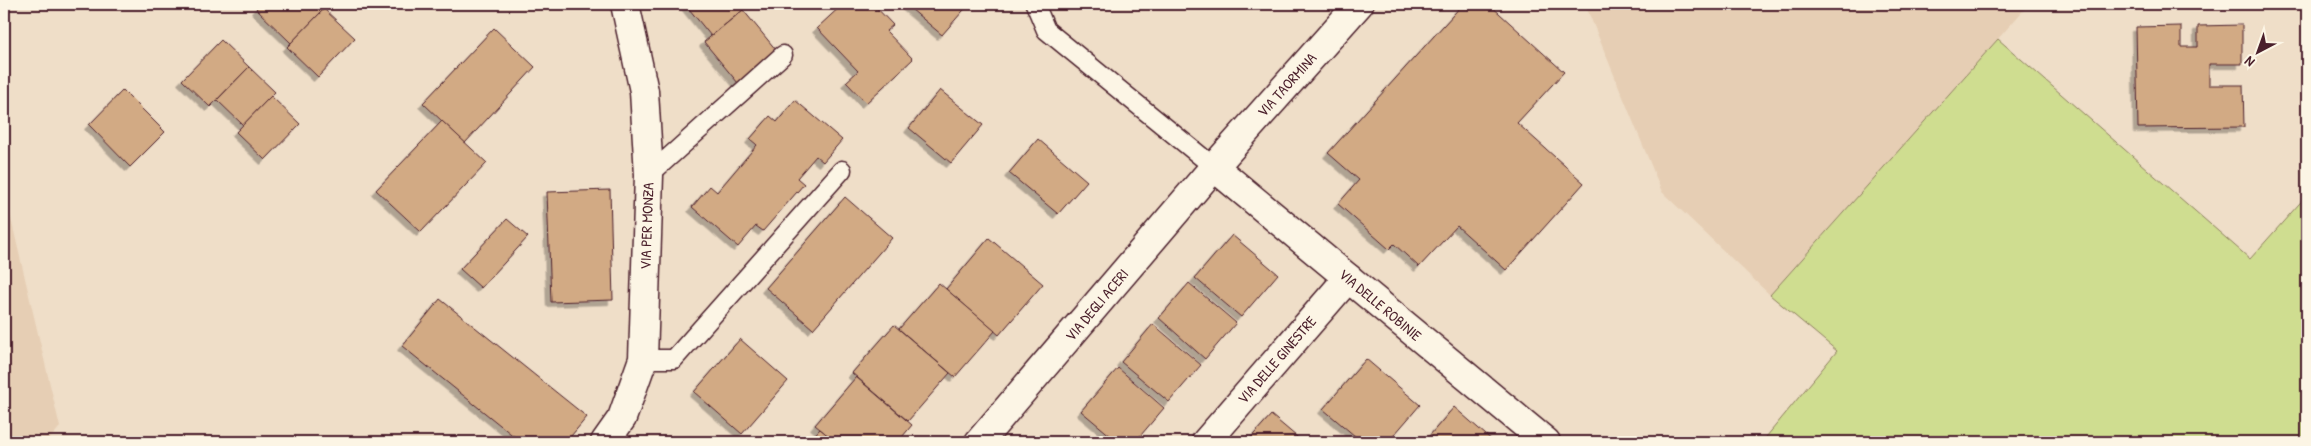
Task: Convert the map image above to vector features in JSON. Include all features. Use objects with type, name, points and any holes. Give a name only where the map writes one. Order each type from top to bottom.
[{"type":"street","name":"VIA PER MONZA","points":[[605,442],[622,418],[643,359],[649,175],[644,91],[625,4]]},
{"type":"street","name":"VIA TAORMINA","points":[[1214,167],[1359,4]]},
{"type":"street","name":"VIA DELLE ROBINIE","points":[[1214,167],[1546,442]]},
{"type":"street","name":"VIA DEGLI ACERI","points":[[980,442],[1214,167]]},
{"type":"street","name":"VIA DELLE GINESTRE","points":[[1206,442],[1348,278]]},
{"type":"lane","points":[[1034,4],[1046,30],[1214,167]]},
{"type":"lane","points":[[649,175],[783,55]]},
{"type":"lane","points":[[643,359],[674,359],[842,170]]},
{"type":"shaded area","points":[[1585,4],[2029,4],[1770,295],[1662,192]]},
{"type":"shaded area","points":[[4,189],[60,427],[47,442],[4,442]]},
{"type":"green space","points":[[1998,39],[2250,259],[2307,195],[2307,442],[1762,442],[1837,351],[1770,295]]},
{"type":"building","points":[[261,4],[329,4],[291,43],[256,9]]},
{"type":"building","points":[[685,4],[738,4],[743,10],[711,36]]},
{"type":"building","points":[[843,4],[873,4],[893,25],[886,31],[913,59],[866,103],[846,82],[858,71],[817,28]]},
{"type":"building","points":[[905,4],[969,4],[942,35]]},
{"type":"building","points":[[1463,4],[1489,4],[1564,72],[1517,123],[1584,183],[1506,270],[1457,226],[1419,267],[1394,244],[1389,249],[1338,204],[1359,180],[1328,153]]},
{"type":"building","points":[[324,9],[355,38],[318,77],[287,47]]},
{"type":"building","points":[[743,10],[777,51],[738,83],[704,42]]},
{"type":"building","points":[[2242,25],[2242,64],[2209,64],[2209,85],[2243,85],[2244,127],[2138,128],[2136,27],[2181,26],[2181,47],[2198,47],[2198,26]]},
{"type":"building","points":[[494,28],[535,67],[465,143],[423,103]]},
{"type":"building","points":[[221,40],[249,67],[210,107],[182,80]]},
{"type":"building","points":[[249,67],[275,92],[243,125],[217,100]]},
{"type":"building","points":[[123,90],[165,132],[130,167],[89,125]]},
{"type":"building","points":[[940,90],[983,125],[951,163],[909,128]]},
{"type":"building","points":[[271,96],[300,124],[265,160],[236,132]]},
{"type":"building","points":[[795,100],[842,140],[823,162],[816,156],[797,178],[804,184],[763,231],[756,226],[738,247],[692,207],[710,186],[717,192],[757,145],[750,139],[770,116],[777,122]]},
{"type":"building","points":[[442,121],[487,163],[421,232],[376,190]]},
{"type":"building","points":[[1038,139],[1087,181],[1058,214],[1009,173]]},
{"type":"building","points":[[610,190],[613,300],[551,302],[547,192]]},
{"type":"building","points":[[845,197],[892,238],[813,329],[766,288]]},
{"type":"building","points":[[507,219],[528,237],[481,288],[460,269]]},
{"type":"building","points":[[1232,235],[1278,274],[1241,317],[1195,278]]},
{"type":"building","points":[[989,238],[1043,284],[999,335],[946,289]]},
{"type":"building","points":[[939,283],[995,331],[955,377],[899,329]]},
{"type":"building","points":[[1189,283],[1236,323],[1205,359],[1159,318]]},
{"type":"building","points":[[440,299],[587,417],[566,442],[521,442],[402,346]]},
{"type":"building","points":[[1153,324],[1201,365],[1169,402],[1121,362]]},
{"type":"building","points":[[894,325],[950,373],[908,421],[852,373]]},
{"type":"building","points":[[740,339],[788,381],[742,434],[694,392]]},
{"type":"building","points":[[1366,359],[1420,405],[1388,442],[1362,442],[1323,409]]},
{"type":"building","points":[[1118,368],[1164,408],[1135,442],[1118,442],[1081,411]]},
{"type":"building","points":[[856,377],[912,425],[898,442],[836,442],[815,425]]},
{"type":"building","points":[[1454,407],[1494,442],[1424,442]]},
{"type":"building","points":[[1271,415],[1303,442],[1247,442]]},
{"type":"building","points":[[820,429],[836,442],[808,442]]}]
